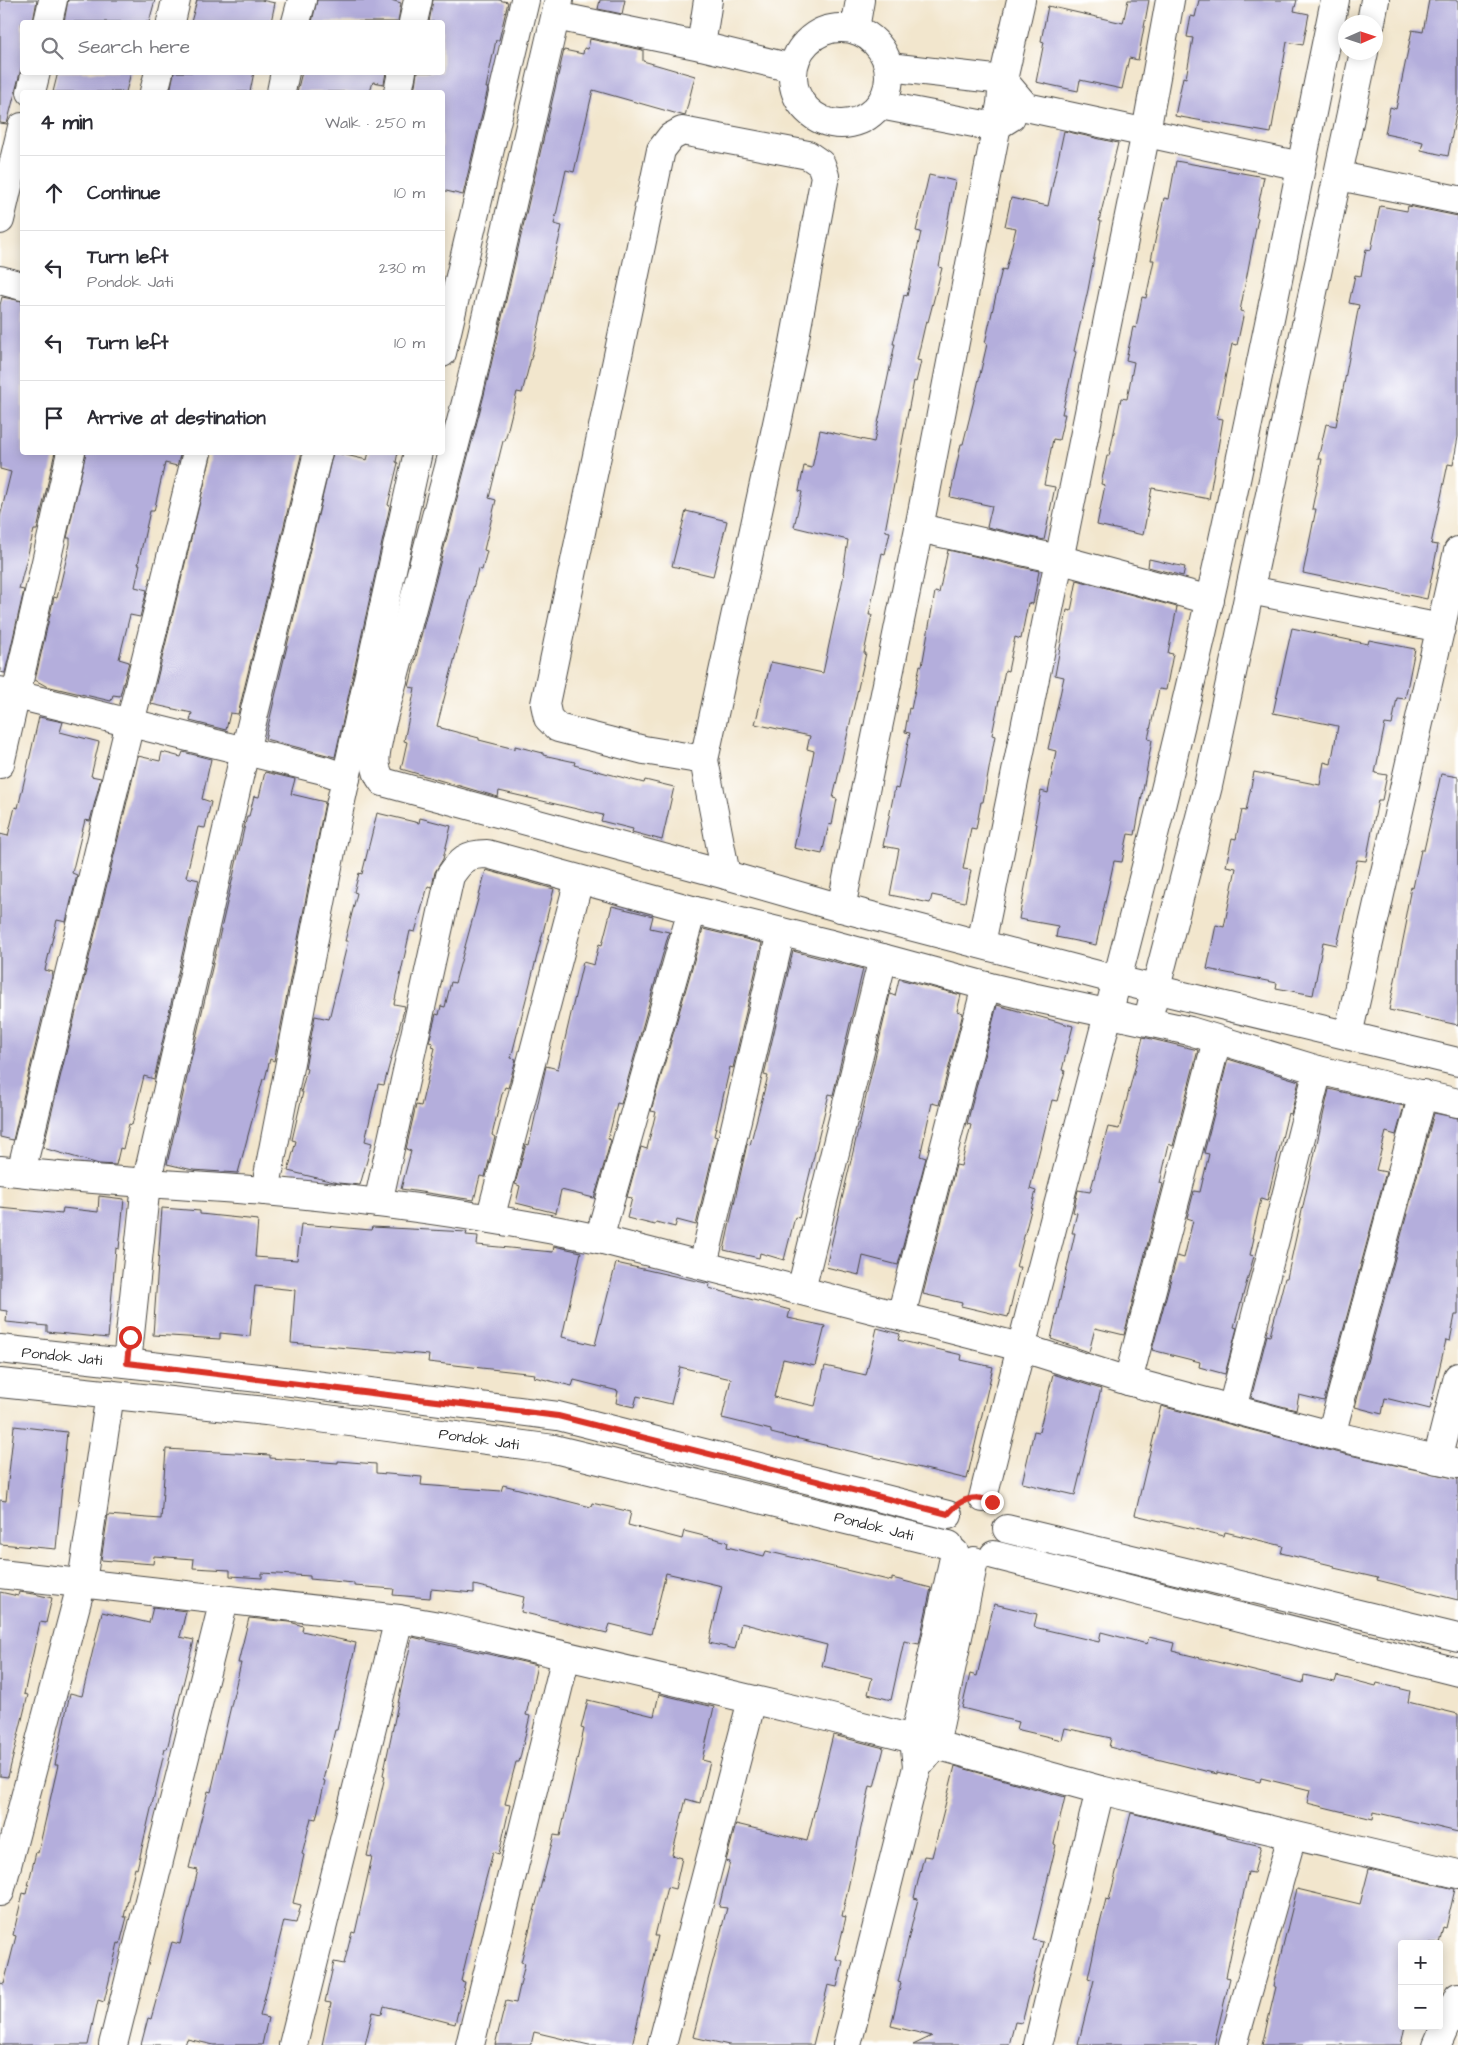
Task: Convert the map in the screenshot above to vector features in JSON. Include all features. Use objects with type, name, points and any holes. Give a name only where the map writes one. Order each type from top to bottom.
[{"type":"street","points":[[48,20],[53,0]]},
{"type":"street","points":[[171,20],[176,0]]},
{"type":"street","points":[[297,20],[302,0]]},
{"type":"street","points":[[413,20],[418,0]]},
{"type":"street","points":[[445,340],[525,0]]},
{"type":"street","points":[[701,46],[708,0]]},
{"type":"street","points":[[855,29],[860,0]]},
{"type":"street","points":[[841,908],[919,528],[995,127],[1001,104],[1004,80],[1021,0]]},
{"type":"street","points":[[981,944],[1146,132],[1170,0]]},
{"type":"street","points":[[983,1498],[1020,1347],[1117,980],[1210,600],[1335,0]]},
{"type":"street","points":[[1372,15],[1375,0]]},
{"type":"street","points":[[792,68],[558,8],[469,391],[381,726],[375,765],[376,774],[383,782],[841,908],[1156,990],[1458,1062]]},
{"type":"street","points":[[834,27],[855,29],[871,37],[882,50],[889,67],[888,87],[880,105],[868,116],[853,123],[837,125],[818,119],[802,106],[793,88],[792,68],[800,48],[815,34],[834,27]]},
{"type":"street","points":[[1146,1021],[1156,990],[1208,786],[1362,60]]},
{"type":"street","points":[[889,67],[1004,80],[1026,107],[1301,166]]},
{"type":"street","points":[[32,90],[35,75]]},
{"type":"street","points":[[154,90],[158,75]]},
{"type":"street","points":[[281,90],[284,75]]},
{"type":"street","points":[[398,90],[401,75]]},
{"type":"street","points":[[880,105],[995,127],[1026,107]]},
{"type":"street","points":[[704,760],[644,750],[558,728],[548,718],[545,704],[661,150],[671,137],[682,131],[808,155],[821,164],[825,176],[791,359],[704,760],[726,875]]},
{"type":"street","points":[[0,220],[20,135]]},
{"type":"street","points":[[1339,176],[1458,200]]},
{"type":"street","points":[[0,280],[20,285]]},
{"type":"street","points":[[1256,382],[1292,391]]},
{"type":"street","points":[[0,764],[8,694],[70,455]]},
{"type":"street","points":[[196,455],[130,723],[11,1171],[146,1184],[265,1191],[378,1203],[490,1219],[599,1239],[1020,1347],[1232,1409],[1331,1435],[1448,1462],[1458,1377]]},
{"type":"street","points":[[127,1363],[146,1184],[245,751],[317,455]]},
{"type":"street","points":[[265,1191],[346,778],[417,455]]},
{"type":"street","points":[[919,528],[1058,559],[1210,600]]},
{"type":"street","points":[[1348,1035],[1445,644],[1458,551]]},
{"type":"street","points":[[1250,590],[1445,644]]},
{"type":"street","points":[[8,694],[245,751],[346,778]]},
{"type":"street","points":[[378,1203],[450,876],[461,861],[473,854],[487,854],[578,880],[986,986],[1190,1031],[1318,1070],[1458,1103]]},
{"type":"street","points":[[490,1219],[578,880]]},
{"type":"street","points":[[599,1239],[692,910]]},
{"type":"street","points":[[703,1265],[781,932]]},
{"type":"street","points":[[802,1290],[883,958]]},
{"type":"street","points":[[901,1316],[986,986]]},
{"type":"street","points":[[1128,1380],[1217,1040]]},
{"type":"street","points":[[1232,1409],[1318,1070]]},
{"type":"street","points":[[1331,1435],[1423,1094]]},
{"type":"street","name":"Pondok Jati","points":[[0,1349],[268,1379],[558,1416],[948,1514]]},
{"type":"street","points":[[266,1411],[268,1379]]},
{"type":"street","name":"Pondok Jati","points":[[0,1383],[266,1411],[554,1449],[968,1553],[1458,1672]]},
{"type":"street","points":[[0,1892],[82,1582],[110,1394]]},
{"type":"street","points":[[973,1498],[983,1498],[992,1502],[1006,1518],[1007,1528],[1003,1544],[968,1553],[945,1535],[945,1524],[948,1514],[954,1506],[973,1498]]},
{"type":"street","points":[[1007,1528],[1458,1638]]},
{"type":"street","points":[[847,2045],[917,1767],[925,1742],[968,1553]]},
{"type":"street","points":[[0,1574],[399,1619],[439,1626],[925,1742],[1100,1790],[1458,1874]]},
{"type":"street","points":[[113,2045],[224,1600]]},
{"type":"street","points":[[293,2045],[399,1619]]},
{"type":"street","points":[[470,2045],[566,1656]]},
{"type":"street","points":[[662,2045],[752,1700]]},
{"type":"street","points":[[1038,2045],[1100,1790]]},
{"type":"street","points":[[1233,2045],[1292,1836]]},
{"type":"street","points":[[1437,2045],[1458,1997]]},
{"type":"building","points":[[0,0],[37,0],[33,20],[20,20],[20,73],[7,124],[0,123]]},
{"type":"building","points":[[68,0],[155,0],[150,20],[64,20]]},
{"type":"building","points":[[197,0],[261,0],[275,3],[271,20],[192,20]]},
{"type":"building","points":[[317,0],[391,0],[401,3],[398,20],[312,20]]},
{"type":"building","points":[[433,0],[498,0],[508,2],[499,40],[496,40],[486,88],[488,88],[463,195],[445,191],[445,90],[414,90],[417,75],[445,75],[445,20],[429,20]]},
{"type":"building","points":[[600,0],[625,0],[622,14],[598,9]]},
{"type":"building","points":[[1128,0],[1149,0],[1138,60],[1129,58],[1122,89],[1080,80],[1078,91],[1036,82],[1044,42],[1041,41],[1048,6],[1123,23]]},
{"type":"building","points":[[1199,0],[1297,0],[1294,11],[1309,14],[1303,45],[1287,42],[1271,133],[1175,116],[1183,77],[1186,78],[1193,38],[1187,37],[1191,16],[1195,17]]},
{"type":"building","points":[[1429,0],[1458,0],[1458,104],[1448,156],[1421,150],[1423,142],[1385,134],[1390,107],[1396,109],[1412,30],[1423,32]]},
{"type":"building","points":[[590,39],[643,50],[643,61],[695,76],[685,116],[593,90],[574,172],[566,170],[554,224],[562,226],[535,343],[522,393],[517,392],[489,498],[496,500],[484,550],[487,551],[482,570],[478,569],[437,726],[479,738],[479,740],[515,749],[515,746],[575,762],[574,765],[644,783],[645,780],[674,787],[662,840],[632,832],[633,829],[601,821],[603,815],[499,791],[498,797],[401,769],[407,742],[404,741],[415,688],[409,687],[484,395],[564,50],[583,54],[584,48],[588,49]]},
{"type":"building","points":[[57,75],[130,75],[126,90],[54,90]]},
{"type":"building","points":[[173,75],[253,75],[250,90],[170,90]]},
{"type":"building","points":[[301,75],[386,75],[384,84],[373,82],[371,90],[298,90]]},
{"type":"building","points":[[1064,131],[1118,143],[1099,221],[1101,221],[1088,290],[1062,414],[1065,414],[1059,440],[1053,439],[1044,485],[1055,487],[1044,540],[987,527],[992,506],[950,497],[961,444],[963,444],[987,344],[985,343],[1002,269],[1006,270],[1016,228],[1005,226],[1011,198],[1048,206]]},
{"type":"building","points":[[1176,161],[1264,177],[1240,311],[1244,312],[1237,345],[1232,344],[1217,418],[1223,419],[1209,499],[1152,488],[1143,535],[1097,525],[1105,485],[1101,484],[1107,456],[1109,456],[1121,398],[1127,399],[1134,362],[1126,360],[1133,327],[1136,328],[1142,297],[1146,298],[1154,260],[1151,260],[1164,198],[1169,199]]},
{"type":"building","points":[[929,175],[955,181],[939,267],[942,268],[928,322],[926,321],[917,360],[921,361],[916,382],[914,381],[885,531],[890,532],[885,554],[882,553],[869,615],[872,615],[864,653],[866,653],[833,798],[837,799],[832,825],[829,824],[822,854],[794,848],[814,751],[807,749],[810,736],[755,724],[771,662],[823,673],[844,574],[848,540],[794,527],[802,492],[799,491],[804,466],[812,468],[820,430],[874,442],[895,344],[893,344],[904,295],[907,296],[921,232],[916,231]]},
{"type":"building","points":[[1380,206],[1407,211],[1408,206],[1458,216],[1458,437],[1453,465],[1448,464],[1431,544],[1438,545],[1427,599],[1303,573],[1316,509],[1312,509],[1322,459],[1318,459],[1326,424],[1336,426],[1359,305],[1349,303],[1355,275],[1361,276],[1366,249],[1371,250]]},
{"type":"building","points":[[2,297],[20,301],[20,455],[54,455],[37,530],[34,530],[19,589],[24,590],[5,673],[0,672],[0,517],[11,472],[0,469],[0,305]]},
{"type":"building","points":[[85,455],[180,455],[177,466],[165,463],[154,511],[150,511],[138,564],[140,564],[135,587],[147,590],[140,617],[130,615],[119,659],[129,662],[120,696],[113,695],[111,701],[46,686],[35,680],[54,597],[57,598],[70,544],[70,538],[67,538]]},
{"type":"building","points":[[211,455],[301,455],[238,714],[230,713],[226,730],[190,721],[192,713],[151,704]]},
{"type":"building","points":[[332,455],[346,455],[367,460],[368,455],[397,455],[396,462],[398,463],[388,505],[390,506],[335,757],[265,739]]},
{"type":"building","points":[[686,511],[727,521],[713,576],[672,566]]},
{"type":"building","points":[[948,550],[1039,571],[1033,604],[1028,603],[1021,639],[1015,637],[1008,671],[1005,670],[992,735],[995,736],[983,802],[981,802],[976,829],[971,828],[963,869],[971,870],[965,902],[932,895],[930,903],[890,895],[899,849],[883,846],[895,788],[898,789],[910,733],[905,732],[909,708],[911,709],[920,665],[922,666],[935,592],[939,593]]},
{"type":"building","points":[[1149,559],[1185,567],[1183,576],[1148,567]]},
{"type":"building","points":[[1077,580],[1177,607],[1168,653],[1173,654],[1166,690],[1159,689],[1148,739],[1152,740],[1135,835],[1128,834],[1122,862],[1114,861],[1096,945],[1056,937],[1058,926],[1019,919],[1037,824],[1035,823],[1041,791],[1048,793],[1056,751],[1048,749],[1064,677],[1055,675],[1067,610],[1071,611]]},
{"type":"building","points":[[1292,628],[1368,644],[1369,640],[1415,649],[1405,699],[1397,698],[1392,725],[1385,724],[1375,773],[1387,775],[1382,800],[1378,800],[1366,861],[1357,860],[1337,945],[1323,942],[1313,995],[1276,988],[1277,983],[1207,969],[1216,925],[1224,927],[1236,868],[1226,866],[1232,838],[1236,839],[1242,810],[1246,811],[1254,772],[1320,785],[1324,762],[1331,764],[1338,726],[1273,713]]},
{"type":"building","points":[[39,717],[63,722],[60,732],[99,742],[91,776],[101,778],[90,821],[85,820],[72,873],[77,875],[66,922],[57,920],[45,970],[53,972],[13,1140],[0,1137],[0,834],[8,836],[15,807],[18,808]]},
{"type":"building","points":[[162,752],[181,757],[183,752],[211,759],[202,799],[211,802],[205,828],[198,827],[186,877],[199,880],[154,1079],[144,1076],[132,1125],[129,1124],[123,1149],[120,1148],[116,1165],[99,1164],[43,1148],[138,756],[160,761]]},
{"type":"building","points":[[265,772],[295,779],[291,794],[325,802],[274,1061],[270,1059],[265,1079],[263,1079],[238,1173],[193,1170],[167,1164],[247,816],[249,816],[254,796],[259,797]]},
{"type":"building","points":[[1441,774],[1458,777],[1458,1025],[1389,1010],[1407,920],[1405,919],[1411,887],[1413,888],[1421,850],[1424,850]]},
{"type":"building","points":[[377,813],[419,823],[420,818],[451,826],[443,859],[435,872],[432,887],[428,886],[415,932],[410,931],[394,1004],[405,1006],[384,1085],[378,1084],[365,1141],[372,1143],[360,1185],[338,1183],[288,1171],[296,1141],[292,1140],[303,1092],[301,1092],[307,1069],[305,1068],[315,1016],[329,1019],[348,941],[345,941],[357,893],[354,892],[359,873],[362,874]]},
{"type":"building","points":[[486,870],[554,889],[511,1058],[516,1059],[508,1088],[505,1087],[502,1094],[492,1135],[495,1137],[485,1177],[480,1176],[474,1200],[401,1189],[411,1151],[406,1149],[416,1105],[421,1106],[435,1048],[432,1047],[433,1043],[429,1042],[436,1014],[439,1015],[441,1006],[445,1007],[451,982],[455,983]]},
{"type":"building","points":[[612,906],[653,916],[650,928],[669,932],[621,1104],[617,1103],[608,1139],[611,1140],[597,1189],[594,1198],[561,1190],[556,1213],[516,1203],[520,1186],[515,1184],[526,1144],[529,1145],[546,1066],[558,1069],[583,962],[594,965],[599,944],[602,945]]},
{"type":"building","points":[[703,929],[762,943],[733,1068],[730,1067],[714,1136],[717,1137],[696,1225],[677,1220],[675,1227],[656,1222],[655,1225],[627,1218],[632,1198],[627,1197],[641,1147],[647,1149],[656,1112],[651,1111]]},
{"type":"building","points":[[793,951],[863,969],[833,1095],[829,1094],[799,1218],[795,1217],[784,1260],[760,1253],[759,1258],[724,1250],[747,1144],[750,1145],[768,1076],[764,1075]]},
{"type":"building","points":[[899,979],[961,995],[957,1011],[963,1013],[939,1105],[932,1103],[920,1156],[926,1158],[898,1265],[863,1256],[859,1275],[826,1267],[890,994],[895,996]]},
{"type":"building","points":[[997,1005],[1073,1026],[1062,1070],[1065,1071],[1057,1101],[1052,1100],[1030,1189],[1036,1191],[1016,1267],[1020,1267],[1008,1317],[961,1306],[962,1303],[923,1294],[956,1165],[961,1166],[971,1125],[967,1124]]},
{"type":"building","points":[[1143,1037],[1198,1050],[1173,1146],[1169,1144],[1160,1183],[1163,1184],[1124,1335],[1095,1328],[1089,1352],[1051,1339],[1075,1233],[1072,1233],[1077,1213],[1073,1212],[1078,1190],[1090,1192],[1108,1127],[1119,1129]]},
{"type":"building","points":[[1228,1059],[1299,1081],[1291,1114],[1288,1113],[1267,1201],[1261,1199],[1252,1238],[1254,1238],[1250,1255],[1254,1256],[1234,1327],[1237,1328],[1225,1374],[1199,1367],[1200,1362],[1152,1350],[1177,1256],[1184,1258],[1193,1220],[1187,1218],[1194,1191],[1200,1192],[1209,1154],[1204,1153]]},
{"type":"building","points":[[1329,1089],[1404,1106],[1396,1135],[1386,1132],[1376,1170],[1386,1172],[1324,1401],[1299,1395],[1296,1410],[1251,1398],[1267,1335],[1270,1336],[1285,1278],[1287,1278]]},
{"type":"building","points":[[1434,1113],[1458,1118],[1458,1315],[1455,1315],[1450,1341],[1446,1340],[1430,1409],[1385,1398],[1382,1414],[1355,1407]]},
{"type":"building","points":[[99,1196],[124,1199],[119,1249],[116,1248],[108,1338],[47,1332],[47,1326],[6,1322],[7,1311],[0,1310],[0,1208],[62,1214],[63,1208],[98,1212]]},
{"type":"building","points":[[162,1208],[200,1211],[200,1214],[258,1220],[255,1257],[297,1260],[301,1224],[371,1230],[372,1227],[467,1232],[466,1235],[478,1236],[477,1245],[553,1252],[554,1246],[581,1252],[562,1337],[595,1345],[616,1263],[710,1284],[709,1288],[790,1310],[788,1318],[825,1326],[815,1366],[783,1359],[774,1397],[815,1406],[825,1366],[866,1375],[877,1328],[900,1334],[898,1340],[962,1355],[961,1360],[993,1367],[967,1479],[795,1439],[771,1433],[771,1430],[722,1418],[731,1379],[680,1367],[671,1404],[637,1396],[634,1407],[616,1403],[618,1391],[574,1380],[572,1386],[534,1377],[535,1374],[428,1362],[429,1355],[291,1343],[295,1290],[255,1286],[250,1336],[220,1333],[220,1339],[153,1335]]},
{"type":"building","points":[[1053,1374],[1101,1389],[1075,1495],[1022,1483],[1034,1431],[1039,1432]]},
{"type":"building","points":[[1161,1406],[1327,1450],[1458,1479],[1458,1600],[1281,1553],[1283,1546],[1225,1532],[1224,1536],[1135,1515]]},
{"type":"building","points":[[14,1426],[67,1432],[56,1549],[0,1544],[0,1500],[6,1501]]},
{"type":"building","points":[[166,1449],[270,1455],[270,1458],[338,1463],[338,1461],[376,1464],[376,1473],[422,1477],[421,1485],[501,1491],[503,1485],[591,1507],[592,1503],[631,1512],[628,1525],[682,1539],[684,1531],[728,1542],[727,1547],[764,1556],[766,1551],[892,1581],[892,1578],[931,1588],[919,1644],[904,1641],[891,1700],[868,1694],[872,1678],[822,1666],[827,1645],[741,1623],[735,1649],[709,1643],[722,1586],[666,1573],[651,1634],[610,1624],[607,1633],[521,1612],[524,1597],[474,1585],[474,1593],[431,1589],[430,1598],[393,1595],[394,1589],[354,1586],[354,1583],[310,1579],[310,1576],[262,1573],[262,1578],[230,1576],[230,1570],[193,1568],[194,1559],[154,1556],[153,1564],[101,1560],[108,1515],[161,1519]]},
{"type":"building","points":[[0,1592],[18,1596],[19,1592],[52,1598],[46,1623],[40,1622],[24,1694],[28,1695],[8,1777],[0,1776]]},
{"type":"building","points":[[994,1604],[1037,1614],[1034,1627],[1099,1642],[1101,1632],[1147,1644],[1149,1637],[1174,1643],[1172,1651],[1303,1683],[1304,1675],[1335,1682],[1337,1676],[1376,1686],[1377,1683],[1410,1691],[1408,1702],[1458,1714],[1458,1832],[1374,1812],[1373,1819],[1307,1803],[1310,1790],[1261,1778],[1260,1782],[1217,1772],[1217,1774],[1109,1747],[1111,1738],[1065,1728],[1062,1740],[1016,1729],[1018,1722],[962,1708],[970,1674],[977,1676]]},
{"type":"building","points":[[153,1607],[186,1611],[180,1637],[194,1640],[167,1749],[165,1749],[137,1869],[135,1868],[124,1917],[127,1917],[120,1944],[118,1943],[104,2002],[98,2000],[88,2045],[0,2045],[0,1983],[4,1984],[16,1936],[13,1935],[23,1893],[26,1894],[36,1852],[38,1853],[58,1765],[55,1765],[70,1693],[82,1696],[102,1612],[149,1623]]},
{"type":"building","points":[[249,1618],[290,1622],[303,1626],[302,1631],[356,1643],[337,1730],[335,1730],[323,1780],[325,1781],[316,1819],[311,1818],[302,1854],[304,1855],[293,1903],[301,1905],[296,1923],[284,1921],[260,2016],[268,2018],[262,2045],[214,2045],[187,2039],[185,2045],[141,2045],[148,2018],[151,2019],[172,1942],[180,1944],[198,1870],[189,1868],[208,1791],[211,1792],[241,1663],[238,1663]]},
{"type":"building","points":[[412,1637],[537,1665],[526,1715],[530,1716],[519,1762],[516,1762],[505,1804],[510,1805],[499,1854],[493,1852],[480,1901],[461,1981],[465,1982],[455,2024],[384,2006],[382,2014],[373,2012],[365,2045],[322,2045],[331,2003],[325,2002],[334,1962],[344,1964],[352,1932],[355,1933],[372,1857],[367,1856],[385,1776],[383,1775]]},
{"type":"building","points":[[659,1694],[714,1707],[702,1760],[710,1762],[700,1803],[686,1799],[672,1855],[682,1858],[675,1889],[667,1887],[655,1936],[658,1936],[632,2045],[589,2045],[534,2032],[531,2045],[495,2045],[506,2001],[516,2003],[525,1963],[521,1962],[554,1835],[560,1836],[584,1729],[581,1728],[588,1700],[654,1716]]},
{"type":"building","points":[[833,1735],[884,1748],[874,1787],[870,1786],[842,1916],[846,1917],[836,1959],[843,1961],[837,1987],[828,1985],[813,2045],[729,2045],[693,2037],[727,1908],[719,1907],[730,1862],[726,1861],[736,1824],[807,1841]]},
{"type":"building","points":[[955,1766],[1065,1797],[1054,1844],[1056,1845],[1033,1940],[1043,1942],[1022,2023],[1015,2022],[1009,2045],[913,2045],[932,2036],[891,2026],[901,1983],[898,1982],[918,1899],[914,1898],[924,1856],[932,1857]]},
{"type":"building","points":[[1131,1813],[1261,1846],[1254,1873],[1248,1872],[1226,1977],[1230,1978],[1214,2045],[1078,2045],[1094,1980],[1088,1978],[1098,1932],[1106,1899],[1109,1900]]},
{"type":"building","points":[[1369,1869],[1455,1889],[1446,1928],[1443,1927],[1440,1940],[1398,1940],[1398,2030],[1404,2030],[1401,2045],[1262,2045],[1276,1987],[1273,1986],[1297,1889],[1360,1904]]},
{"type":"route","points":[[130,1337],[127,1363],[558,1416],[948,1514],[954,1506],[973,1498],[983,1498],[992,1502]]}]
